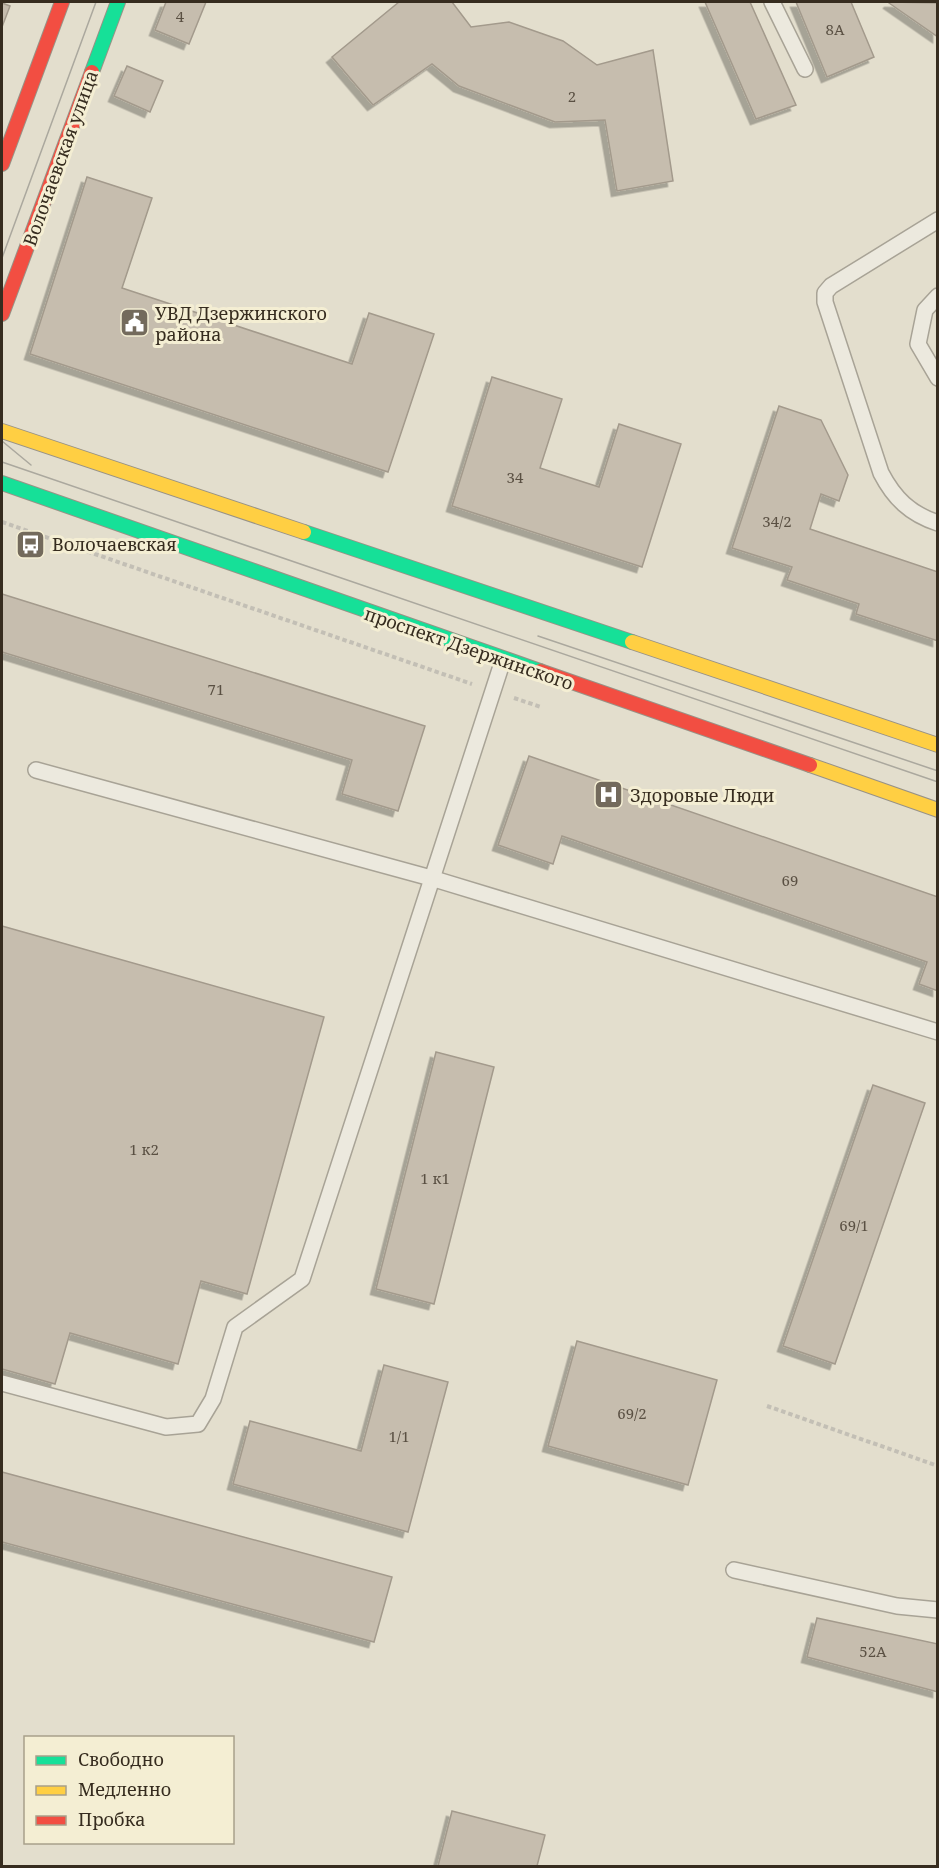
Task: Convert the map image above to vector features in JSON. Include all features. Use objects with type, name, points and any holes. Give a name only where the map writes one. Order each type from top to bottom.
[{"type":"main road","points":[[2,164],[62,2]]},
{"type":"main road","name":"Волочаевская улица","points":[[2,314],[118,2]]},
{"type":"main road","points":[[2,431],[938,745]]},
{"type":"main road","name":"проспект Дзержинского","points":[[2,483],[503,660],[938,810]]},
{"type":"lane","points":[[772,2],[805,69]]},
{"type":"lane","points":[[938,220],[831,286],[825,293],[825,302],[881,473],[904,506],[921,517],[938,523]]},
{"type":"lane","points":[[938,296],[925,309],[918,344],[938,378]]},
{"type":"lane","points":[[2,1383],[166,1427],[198,1424],[213,1399],[236,1327],[302,1279],[503,660]]},
{"type":"lane","points":[[36,770],[431,878],[938,1032]]},
{"type":"lane","points":[[734,1570],[897,1606],[938,1610]]},
{"type":"path","points":[[767,1406],[938,1466]]},
{"type":"building","points":[[166,2],[206,2],[189,44],[155,30]]},
{"type":"building","points":[[399,2],[452,2],[471,27],[509,22],[563,41],[597,65],[653,50],[673,181],[617,191],[605,120],[555,122],[459,86],[432,64],[373,105],[332,57]]},
{"type":"building","points":[[705,2],[750,2],[796,105],[756,119]]},
{"type":"building","points":[[796,2],[851,2],[874,57],[827,77]]},
{"type":"building","points":[[2,3],[10,6],[2,27]]},
{"type":"building","points":[[889,3],[938,3],[938,37]]},
{"type":"building","points":[[127,66],[163,81],[150,112],[114,96]]},
{"type":"building","name":"УВД Дзержинского района","points":[[87,177],[152,198],[122,288],[352,364],[369,313],[434,334],[388,472],[30,354]]},
{"type":"building","points":[[492,377],[562,399],[540,468],[599,487],[619,424],[681,444],[642,567],[452,506]]},
{"type":"building","points":[[779,406],[821,420],[848,475],[839,501],[821,494],[810,529],[938,572],[938,641],[856,614],[859,604],[787,580],[792,567],[732,548]]},
{"type":"building","points":[[2,594],[425,726],[398,811],[342,794],[352,760],[2,652]]},
{"type":"building","points":[[529,756],[938,897],[938,991],[919,984],[927,962],[562,836],[553,864],[498,845]]},
{"type":"building","points":[[2,926],[324,1017],[247,1294],[201,1281],[178,1364],[70,1333],[55,1384],[2,1369]]},
{"type":"building","points":[[436,1052],[494,1067],[434,1304],[376,1289]]},
{"type":"building","points":[[873,1085],[925,1103],[835,1364],[783,1346]]},
{"type":"building","points":[[577,1341],[717,1380],[688,1485],[548,1446]]},
{"type":"building","points":[[384,1365],[448,1382],[408,1532],[233,1484],[250,1421],[361,1451]]},
{"type":"building","points":[[2,1472],[392,1577],[374,1642],[2,1542]]},
{"type":"building","points":[[817,1618],[938,1644],[938,1692],[807,1657]]},
{"type":"building","points":[[452,1811],[545,1835],[537,1866],[438,1866]]},
{"type":"tram line","points":[[2,258],[96,2]]},
{"type":"tram line","points":[[2,441],[31,465]]},
{"type":"tram line","points":[[2,462],[938,782]]},
{"type":"tram line","points":[[538,636],[938,771]]},
{"type":"traffic: fast","points":[[92,72],[118,2]]},
{"type":"traffic: fast","points":[[2,483],[540,671]]},
{"type":"traffic: fast","points":[[304,532],[632,642]]},
{"type":"traffic: slow","points":[[2,431],[304,532]]},
{"type":"traffic: slow","points":[[632,642],[938,745]]},
{"type":"traffic: slow","points":[[810,765],[938,810]]},
{"type":"traffic: jam","points":[[2,164],[62,2]]},
{"type":"traffic: jam","points":[[2,314],[92,72]]},
{"type":"traffic: jam","points":[[540,671],[810,765]]},
{"type":"place","name":"УВД Дзержинского района","points":[[134,323]]},
{"type":"place","name":"Волочаевская","points":[[31,544]]},
{"type":"place","name":"Здоровые Люди","points":[[609,795]]}]
